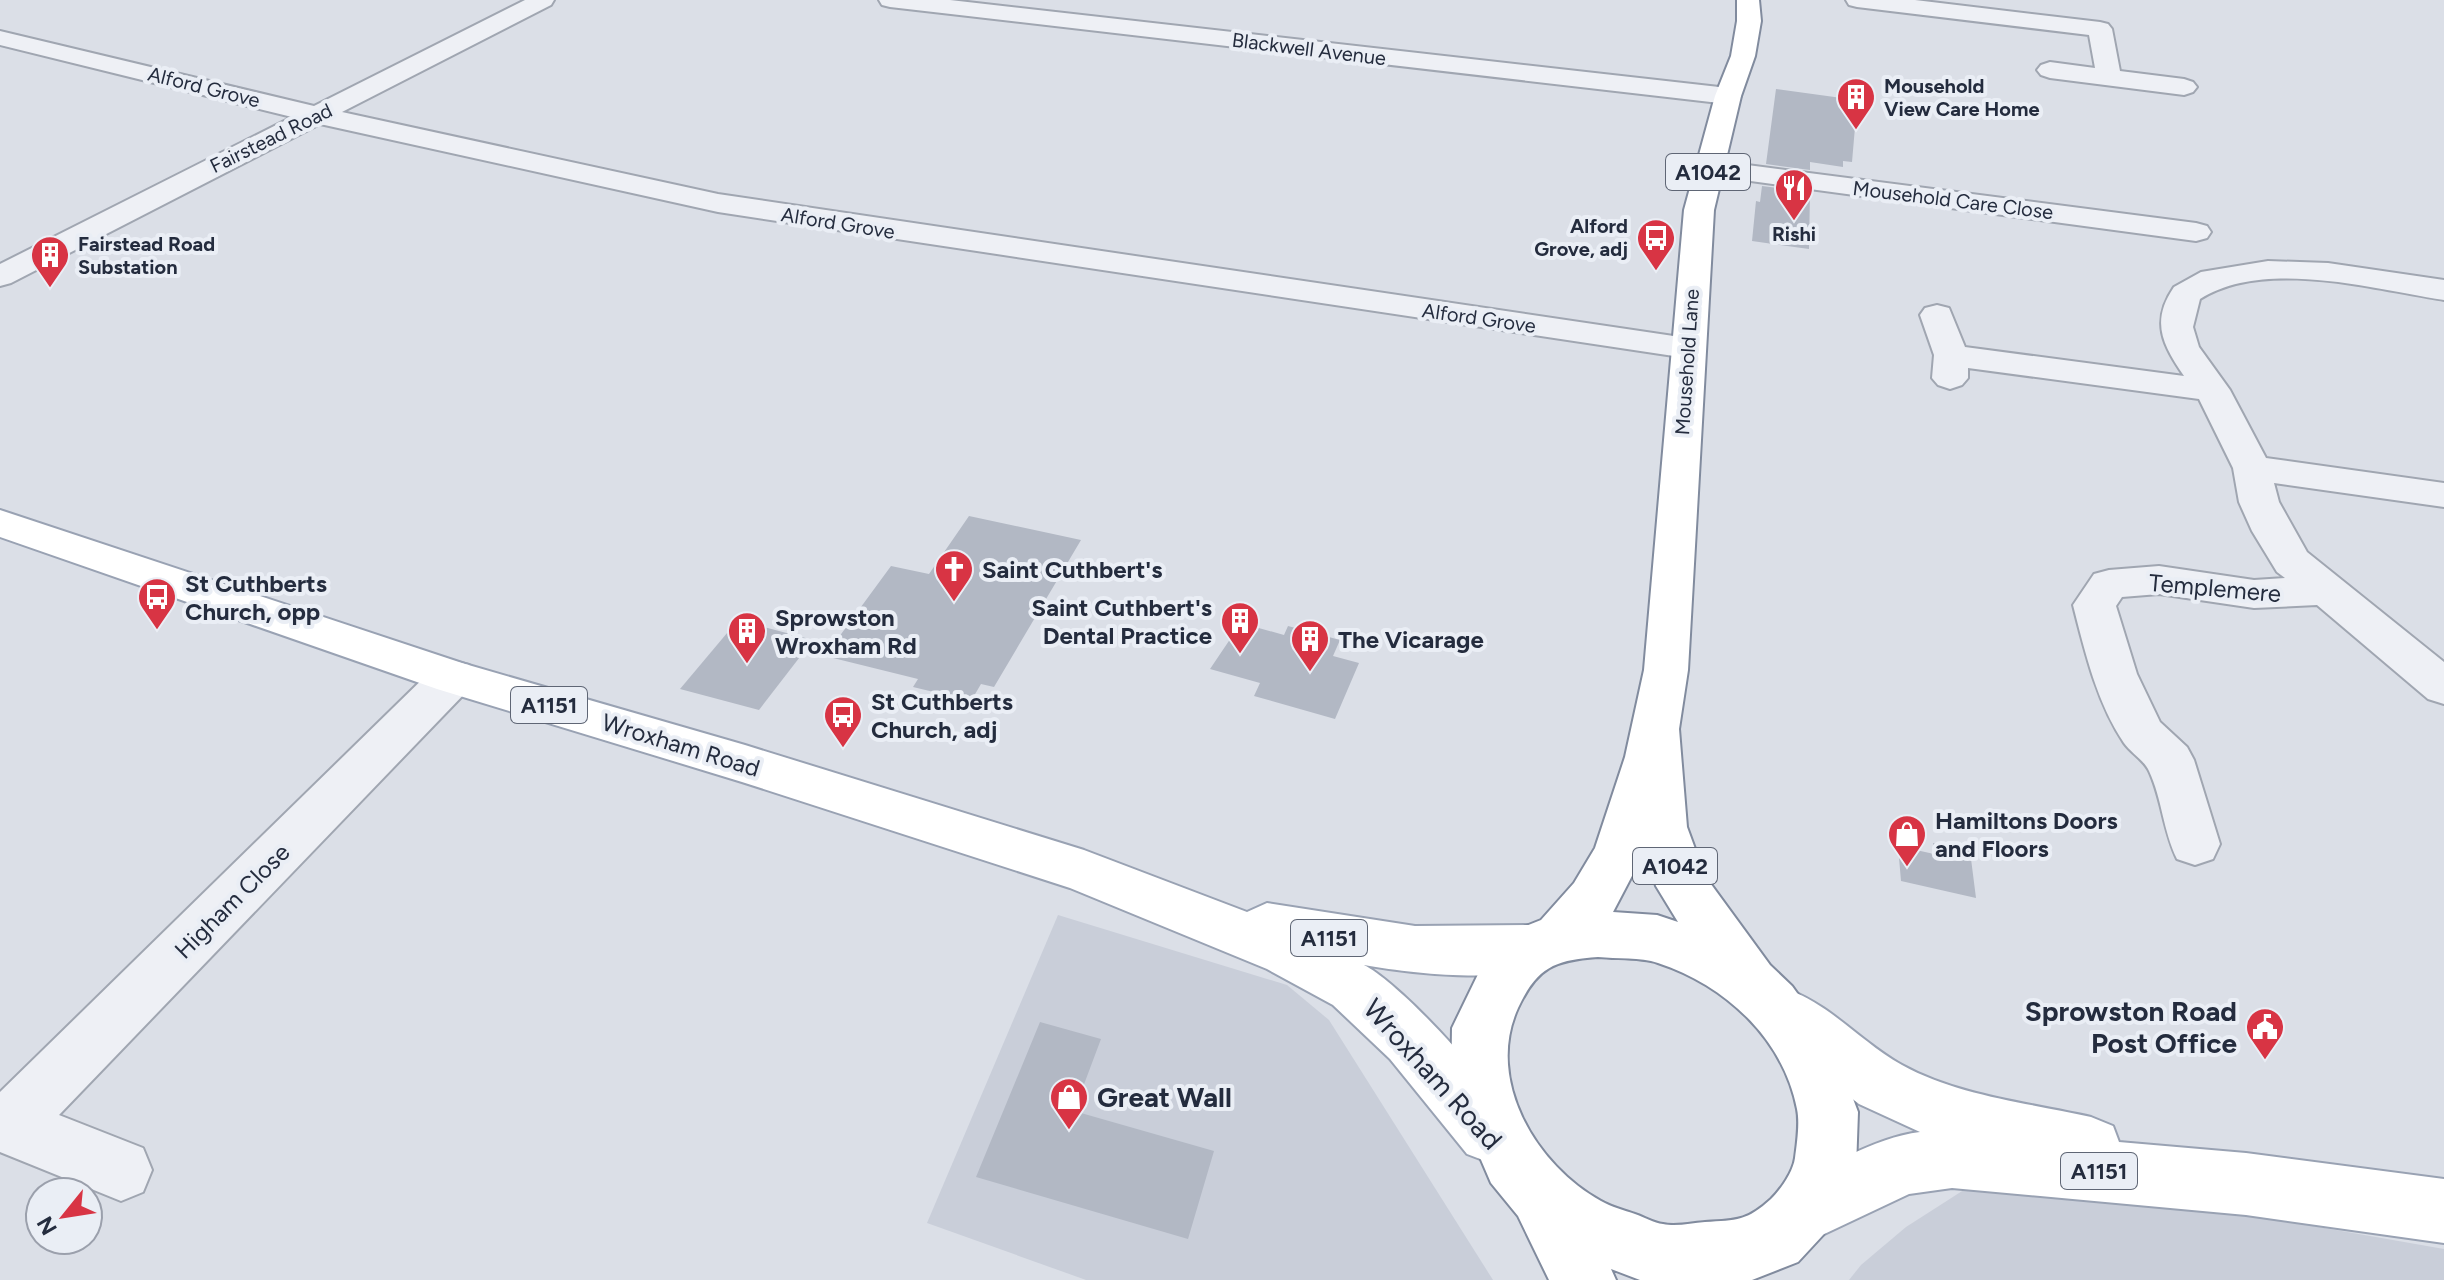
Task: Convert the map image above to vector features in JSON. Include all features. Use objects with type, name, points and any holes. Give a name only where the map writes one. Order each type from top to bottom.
[{"type":"main road","name":"Mousehold Lane","points":[[1656,730],[1662,827],[1682,886],[1811,1059],[1828,1112],[1825,1168],[1779,1244],[1741,1252],[1664,1257],[1581,1226],[1526,1177],[1480,1090],[1480,1028],[1503,981],[1593,899],[1619,850],[1656,730],[1666,670],[1699,210],[1728,96],[1743,56],[1749,21],[1748,0]]},
{"type":"main road","name":"Wroxham Road","points":[[0,523],[453,677],[1084,871],[1286,952],[1353,987],[1410,1040],[1526,1177]]},
{"type":"main road","name":"Wroxham Road","points":[[1134,890],[1291,932],[1415,950],[1545,942]]},
{"type":"main road","name":"Mousehold Lane","points":[[1545,942],[1598,934],[1657,938],[1719,962],[1761,993]]},
{"type":"main road","name":"A1151","points":[[1761,993],[1880,1084],[1944,1113],[2246,1184]]},
{"type":"main road","name":"A1151","points":[[1779,1244],[1904,1164],[1952,1158],[2246,1184],[2444,1211]]},
{"type":"main road","points":[[1526,1177],[1583,1280]]},
{"type":"street","name":"Fairstead Road","points":[[0,276],[543,0]]},
{"type":"street","name":"Blackwell Avenue","points":[[890,0],[1728,96]]},
{"type":"street","points":[[1096,25],[1123,0]]},
{"type":"street","points":[[1857,0],[2100,29]]},
{"type":"street","points":[[2095,0],[2109,77]]},
{"type":"street","name":"Alford Grove","points":[[0,38],[317,115],[718,203],[1687,348]]},
{"type":"street","points":[[2050,70],[2184,87]]},
{"type":"street","name":"Mousehold Care Close","points":[[1709,168],[2196,232]]},
{"type":"street","name":"Templemere","points":[[2444,290],[2302,271],[2265,272],[2211,280],[2185,294],[2176,327],[2182,348],[2212,390],[2252,468],[2259,502],[2272,531],[2292,562],[2444,687]]},
{"type":"street","points":[[1937,315],[1950,366],[2212,390]]},
{"type":"street","points":[[2252,468],[2444,495]]},
{"type":"street","name":"Templemere","points":[[2195,844],[2170,760],[2142,733],[2114,674],[2094,605],[2109,584],[2159,580],[2254,594],[2323,590]]},
{"type":"street","name":"Higham Close","points":[[121,1170],[5,1124],[453,677]]},
{"type":"shaded area","points":[[1058,915],[1287,985],[1329,1020],[1493,1280],[1086,1280],[927,1223]]},
{"type":"shaded area","points":[[1995,1170],[2444,1249],[2444,1280],[1849,1280],[1861,1265],[1906,1227]]},
{"type":"building","points":[[1776,89],[1849,99],[1849,103],[1857,104],[1852,162],[1843,161],[1843,167],[1810,162],[1810,170],[1766,164]]},
{"type":"building","name":"Rishi","points":[[1762,186],[1810,192],[1809,249],[1752,241],[1756,201],[1760,202]]},
{"type":"building","name":"Saint Cuthbert's","points":[[969,516],[1081,540],[994,687],[981,684],[971,701],[913,687],[918,679],[825,656],[891,566],[929,574]]},
{"type":"building","name":"Sprowston Wroxham Rd","points":[[738,620],[813,640],[759,710],[680,689]]},
{"type":"building","name":"The Vicarage","points":[[1241,623],[1284,635],[1288,626],[1340,640],[1333,656],[1359,663],[1335,719],[1254,696],[1260,683],[1210,669]]},
{"type":"building","points":[[1933,843],[1970,851],[1976,898],[1901,881],[1898,846],[1934,854]]},
{"type":"building","name":"Great Wall","points":[[1040,1022],[1101,1039],[1074,1111],[1214,1151],[1188,1239],[976,1177]]},
{"type":"place","name":"Mousehold View Care Home","points":[[1856,131]]},
{"type":"place","name":"Rishi","points":[[1794,222]]},
{"type":"place","name":"Alford Grove, adj","points":[[1656,272]]},
{"type":"place","name":"Fairstead Road Substation","points":[[50,289]]},
{"type":"place","name":"Saint Cuthbert's","points":[[954,603]]},
{"type":"place","name":"St Cuthberts Church, opp","points":[[157,631]]},
{"type":"place","name":"Saint Cuthbert's Dental Practice","points":[[1240,655]]},
{"type":"place","name":"Sprowston Wroxham Rd","points":[[747,665]]},
{"type":"place","name":"The Vicarage","points":[[1310,673]]},
{"type":"place","name":"St Cuthberts Church, adj","points":[[843,749]]},
{"type":"place","name":"Hamiltons Doors and Floors","points":[[1907,868]]},
{"type":"place","name":"Sprowston Road Post Office","points":[[2265,1061]]},
{"type":"place","name":"Great Wall","points":[[1069,1131]]}]
